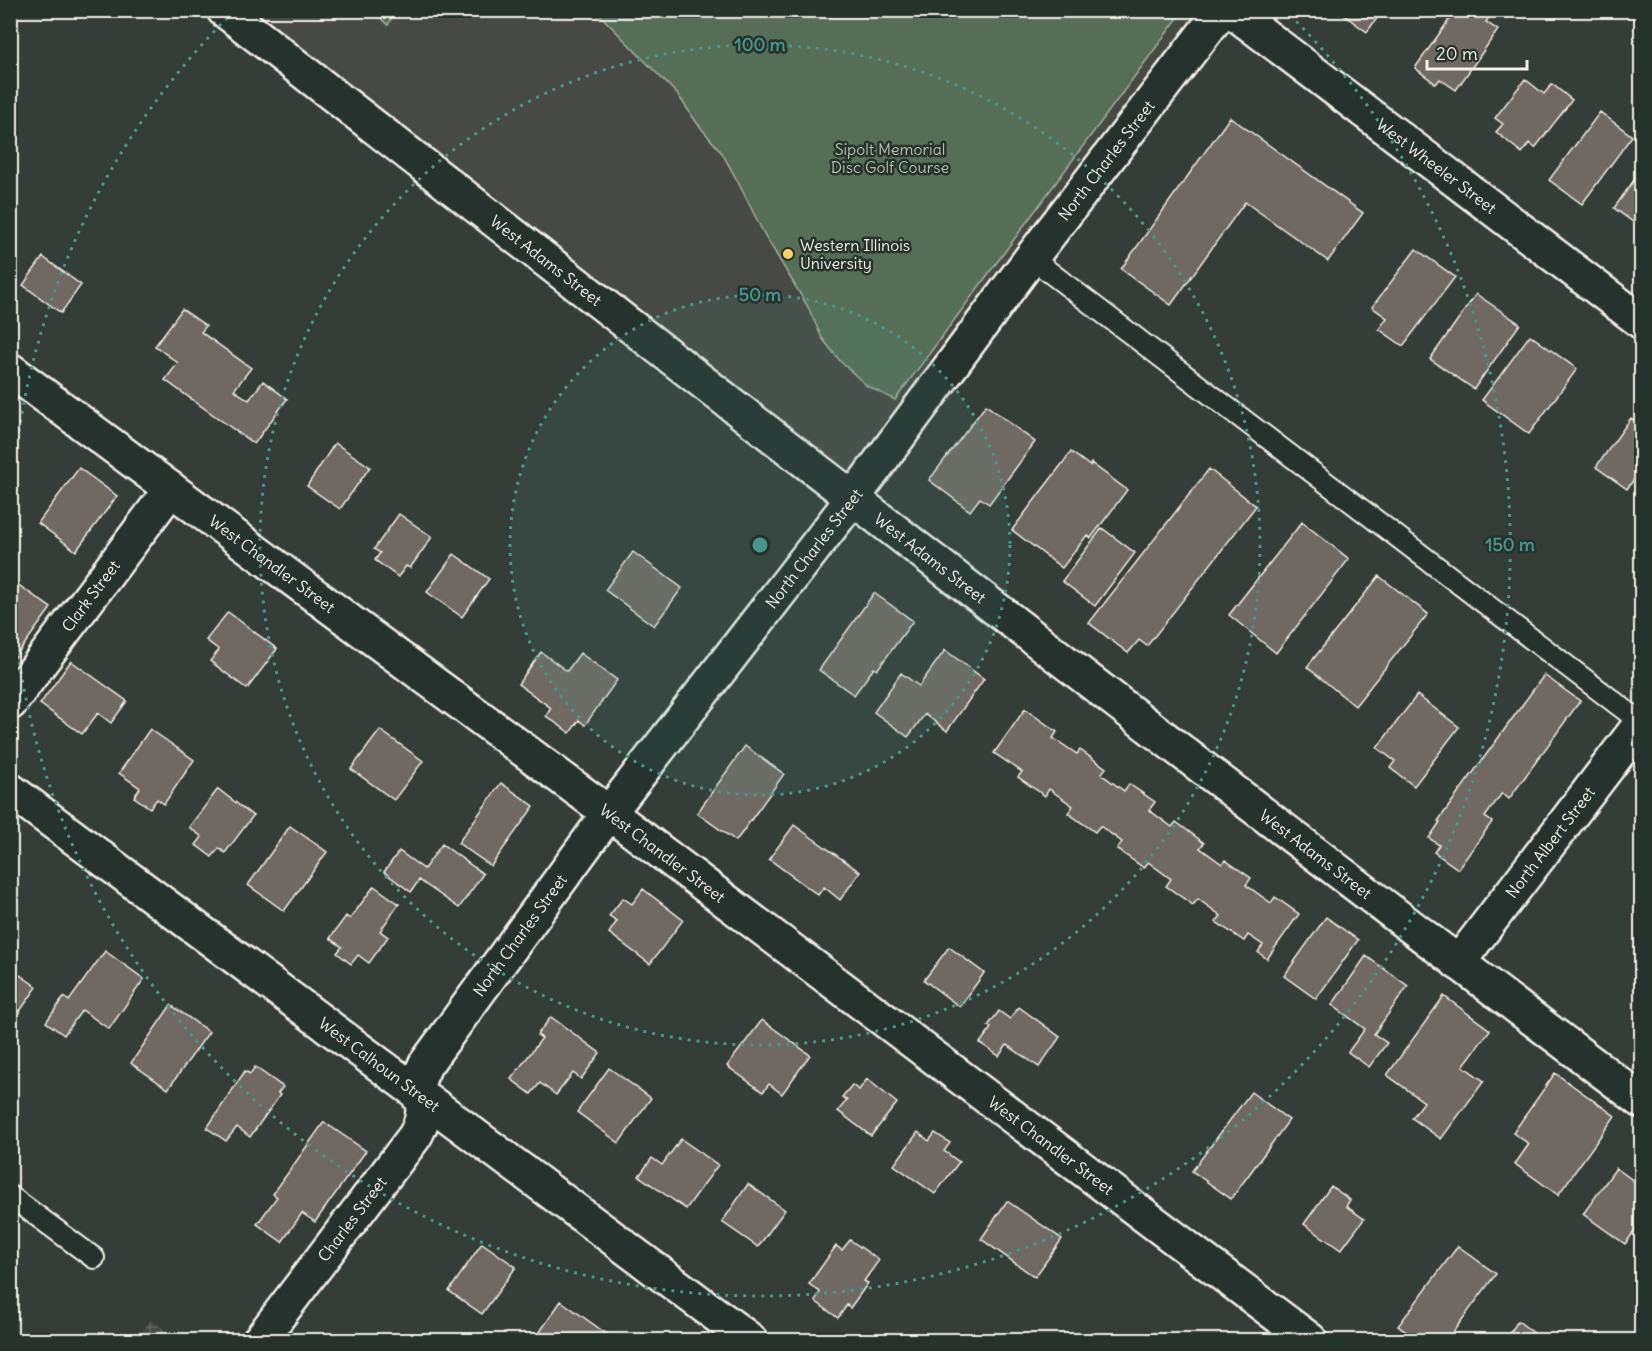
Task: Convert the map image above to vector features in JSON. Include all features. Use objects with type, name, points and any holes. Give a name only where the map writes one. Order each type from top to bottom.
[{"type":"street","name":"West Adams Street","points":[[224,10],[853,498],[1641,1101]]},
{"type":"street","name":"North Charles Street","points":[[416,1091],[425,1065],[609,813],[853,498],[1031,258],[1222,10]]},
{"type":"street","name":"West Wheeler Street","points":[[1231,10],[1641,322]]},
{"type":"street","name":"West Chandler Street","points":[[10,370],[609,813],[1310,1341]]},
{"type":"street","name":"Clark Street","points":[[10,704],[171,489]]},
{"type":"street","name":"North Albert Street","points":[[1458,963],[1641,722]]},
{"type":"street","name":"West Calhoun Street","points":[[10,790],[750,1341]]},
{"type":"street","name":"Charles Street","points":[[260,1341],[415,1136],[421,1126],[423,1114],[422,1102],[416,1091]]},
{"type":"lane","points":[[1031,258],[1641,722]]},
{"type":"lane","points":[[10,1196],[94,1258]]},
{"type":"shaded area","name":"Western Illinois University","points":[[224,11],[1222,11],[853,498]]},
{"type":"shaded area","points":[[151,1320],[179,1340],[135,1340]]},
{"type":"green space","points":[[373,11],[395,11],[388,25]]},
{"type":"green space","name":"Sipolt Memorial Disc Golf Course","points":[[596,11],[1183,11],[895,400],[867,386],[840,361],[822,338],[808,307],[764,234],[722,153],[678,95]]},
{"type":"building","points":[[1337,10],[1383,10],[1367,32]]},
{"type":"building","points":[[1456,10],[1494,10],[1486,22],[1498,30],[1456,90],[1440,79],[1436,84],[1415,68]]},
{"type":"building","points":[[1525,79],[1544,94],[1552,84],[1572,100],[1535,148],[1529,143],[1522,153],[1496,132],[1503,124],[1495,118]]},
{"type":"building","points":[[1600,112],[1632,136],[1582,204],[1549,180]]},
{"type":"building","points":[[1230,117],[1363,213],[1328,261],[1245,202],[1171,305],[1121,269]]},
{"type":"building","points":[[1642,169],[1642,219],[1637,225],[1614,208]]},
{"type":"building","points":[[1416,249],[1455,277],[1403,346],[1379,329],[1387,318],[1372,307]]},
{"type":"building","points":[[43,257],[81,285],[61,313],[23,285]]},
{"type":"building","points":[[1476,294],[1520,324],[1474,389],[1430,359]]},
{"type":"building","points":[[182,309],[206,326],[201,332],[251,368],[234,390],[249,400],[263,381],[287,399],[254,444],[165,380],[178,363],[155,346]]},
{"type":"building","points":[[1530,335],[1577,369],[1529,434],[1482,400]]},
{"type":"building","points":[[986,405],[1035,442],[989,504],[980,498],[970,511],[929,480]]},
{"type":"building","points":[[1631,418],[1642,426],[1642,468],[1627,489],[1596,467]]},
{"type":"building","points":[[335,443],[370,467],[340,509],[307,486]]},
{"type":"building","points":[[1071,452],[1090,466],[1091,463],[1127,490],[1091,538],[1087,535],[1062,568],[1012,530]]},
{"type":"building","points":[[79,468],[117,496],[76,551],[38,523]]},
{"type":"building","points":[[1209,469],[1256,506],[1147,646],[1139,640],[1128,653],[1089,623]]},
{"type":"building","points":[[399,514],[432,537],[410,568],[406,566],[398,577],[375,560],[380,553],[374,549]]},
{"type":"building","points":[[1302,522],[1349,559],[1276,653],[1229,615]]},
{"type":"building","points":[[1102,528],[1135,553],[1095,606],[1062,581]]},
{"type":"building","points":[[633,552],[682,588],[654,626],[605,590]]},
{"type":"building","points":[[454,554],[489,579],[462,617],[427,592]]},
{"type":"building","points":[[1379,576],[1428,614],[1355,706],[1307,667]]},
{"type":"building","points":[[10,579],[51,608],[10,664]]},
{"type":"building","points":[[874,593],[913,621],[877,670],[874,668],[854,695],[819,670]]},
{"type":"building","points":[[228,612],[277,649],[247,689],[210,661],[219,650],[206,640]]},
{"type":"building","points":[[945,650],[984,679],[947,731],[925,714],[908,737],[874,712],[901,673],[919,686]]},
{"type":"building","points":[[541,652],[567,671],[580,653],[617,680],[585,725],[579,720],[570,733],[546,716],[551,708],[518,684]]},
{"type":"building","points":[[71,661],[127,701],[111,723],[98,713],[82,734],[40,704]]},
{"type":"building","points":[[1544,675],[1580,701],[1509,799],[1502,793],[1485,817],[1492,822],[1458,869],[1434,852],[1439,845],[1429,838],[1440,822],[1438,821]]},
{"type":"building","points":[[1417,695],[1459,727],[1414,786],[1390,768],[1395,761],[1377,748]]},
{"type":"building","points":[[1025,709],[1057,732],[1053,738],[1077,754],[1080,750],[1106,768],[1101,774],[1124,791],[1129,784],[1155,802],[1149,810],[1172,827],[1176,822],[1204,843],[1200,848],[1222,864],[1225,860],[1251,878],[1246,885],[1271,903],[1275,897],[1299,914],[1267,959],[1258,952],[1263,945],[1248,935],[1244,941],[1216,922],[1221,916],[1198,899],[1193,905],[1166,886],[1171,879],[1148,862],[1144,868],[1117,849],[1122,842],[1100,826],[1095,832],[1068,813],[1073,806],[1049,789],[1045,796],[1018,777],[1022,772],[994,753]]},
{"type":"building","points":[[150,729],[194,760],[164,804],[157,799],[150,808],[134,797],[140,788],[119,773]]},
{"type":"building","points":[[380,730],[423,761],[394,800],[351,769]]},
{"type":"building","points":[[745,746],[784,774],[736,841],[697,813]]},
{"type":"building","points":[[501,783],[534,806],[491,866],[458,843]]},
{"type":"building","points":[[218,789],[253,816],[225,853],[219,848],[212,857],[196,845],[202,837],[189,827]]},
{"type":"building","points":[[794,825],[860,872],[840,900],[824,887],[818,895],[769,859]]},
{"type":"building","points":[[290,826],[327,852],[284,911],[248,885]]},
{"type":"building","points":[[442,844],[483,874],[459,908],[419,880],[411,892],[384,872],[399,851],[424,869]]},
{"type":"building","points":[[374,886],[399,904],[380,931],[388,937],[369,963],[358,955],[351,964],[337,953],[342,947],[330,938],[346,916],[350,919]]},
{"type":"building","points":[[643,889],[683,920],[650,964],[609,933],[617,921],[609,916],[623,898],[632,904]]},
{"type":"building","points":[[1326,917],[1358,940],[1316,999],[1284,976]]},
{"type":"building","points":[[949,947],[984,973],[960,1007],[924,980]]},
{"type":"building","points":[[105,951],[144,979],[109,1029],[82,1010],[64,1035],[46,1022],[64,997],[69,1001]]},
{"type":"building","points":[[1366,956],[1408,986],[1374,1034],[1387,1043],[1369,1067],[1348,1052],[1365,1029],[1332,1005]]},
{"type":"building","points":[[20,975],[37,987],[10,1025],[10,985],[12,986]]},
{"type":"building","points":[[1444,996],[1490,1030],[1463,1066],[1484,1081],[1441,1139],[1412,1118],[1424,1102],[1387,1075]]},
{"type":"building","points":[[171,1005],[209,1032],[168,1089],[131,1063]]},
{"type":"building","points":[[1019,1007],[1060,1037],[1039,1067],[1007,1045],[999,1056],[980,1043],[991,1028],[988,1026],[999,1011],[1010,1019]]},
{"type":"building","points":[[551,1017],[600,1053],[581,1079],[573,1073],[556,1095],[540,1083],[531,1094],[511,1079],[542,1038],[537,1035]]},
{"type":"building","points":[[762,1020],[810,1055],[782,1094],[769,1084],[763,1092],[727,1066]]},
{"type":"building","points":[[255,1067],[283,1087],[278,1093],[280,1095],[250,1137],[237,1127],[226,1141],[207,1128],[245,1071],[250,1074]]},
{"type":"building","points":[[609,1068],[651,1098],[619,1143],[577,1112]]},
{"type":"building","points":[[1555,1073],[1615,1116],[1558,1195],[1515,1164],[1529,1144],[1513,1133]]},
{"type":"building","points":[[867,1079],[897,1103],[871,1136],[838,1111],[847,1100],[842,1097],[852,1085],[859,1090]]},
{"type":"building","points":[[1251,1092],[1289,1120],[1231,1199],[1192,1171]]},
{"type":"building","points":[[324,1122],[366,1151],[315,1222],[302,1213],[282,1242],[257,1224],[277,1197],[273,1194]]},
{"type":"building","points":[[918,1132],[929,1141],[935,1133],[950,1143],[944,1151],[959,1162],[935,1194],[894,1165]]},
{"type":"building","points":[[681,1139],[718,1165],[686,1209],[639,1176],[652,1158],[662,1165]]},
{"type":"building","points":[[1616,1168],[1642,1187],[1642,1221],[1625,1244],[1583,1214]]},
{"type":"building","points":[[748,1184],[785,1210],[758,1247],[722,1222]]},
{"type":"building","points":[[1331,1186],[1350,1200],[1346,1206],[1364,1219],[1341,1250],[1304,1224]]},
{"type":"building","points":[[1007,1201],[1062,1239],[1035,1277],[981,1239]]},
{"type":"building","points":[[850,1240],[879,1260],[864,1281],[868,1283],[850,1308],[847,1305],[838,1318],[815,1301],[820,1292],[809,1284],[836,1246],[842,1250]]},
{"type":"building","points":[[482,1243],[516,1267],[482,1314],[449,1291]]},
{"type":"building","points":[[1458,1246],[1496,1274],[1447,1340],[1417,1340],[1398,1326]]},
{"type":"building","points":[[561,1301],[608,1335],[605,1340],[543,1340],[537,1336]]},
{"type":"building","points":[[1518,1321],[1543,1340],[1505,1340]]},
{"type":"building","points":[[1265,1333],[1275,1340],[1259,1340]]},
{"type":"building","points":[[1029,1335],[1037,1340],[1025,1340]]},
{"type":"place","name":"Western Illinois University","points":[[788,254]]}]
